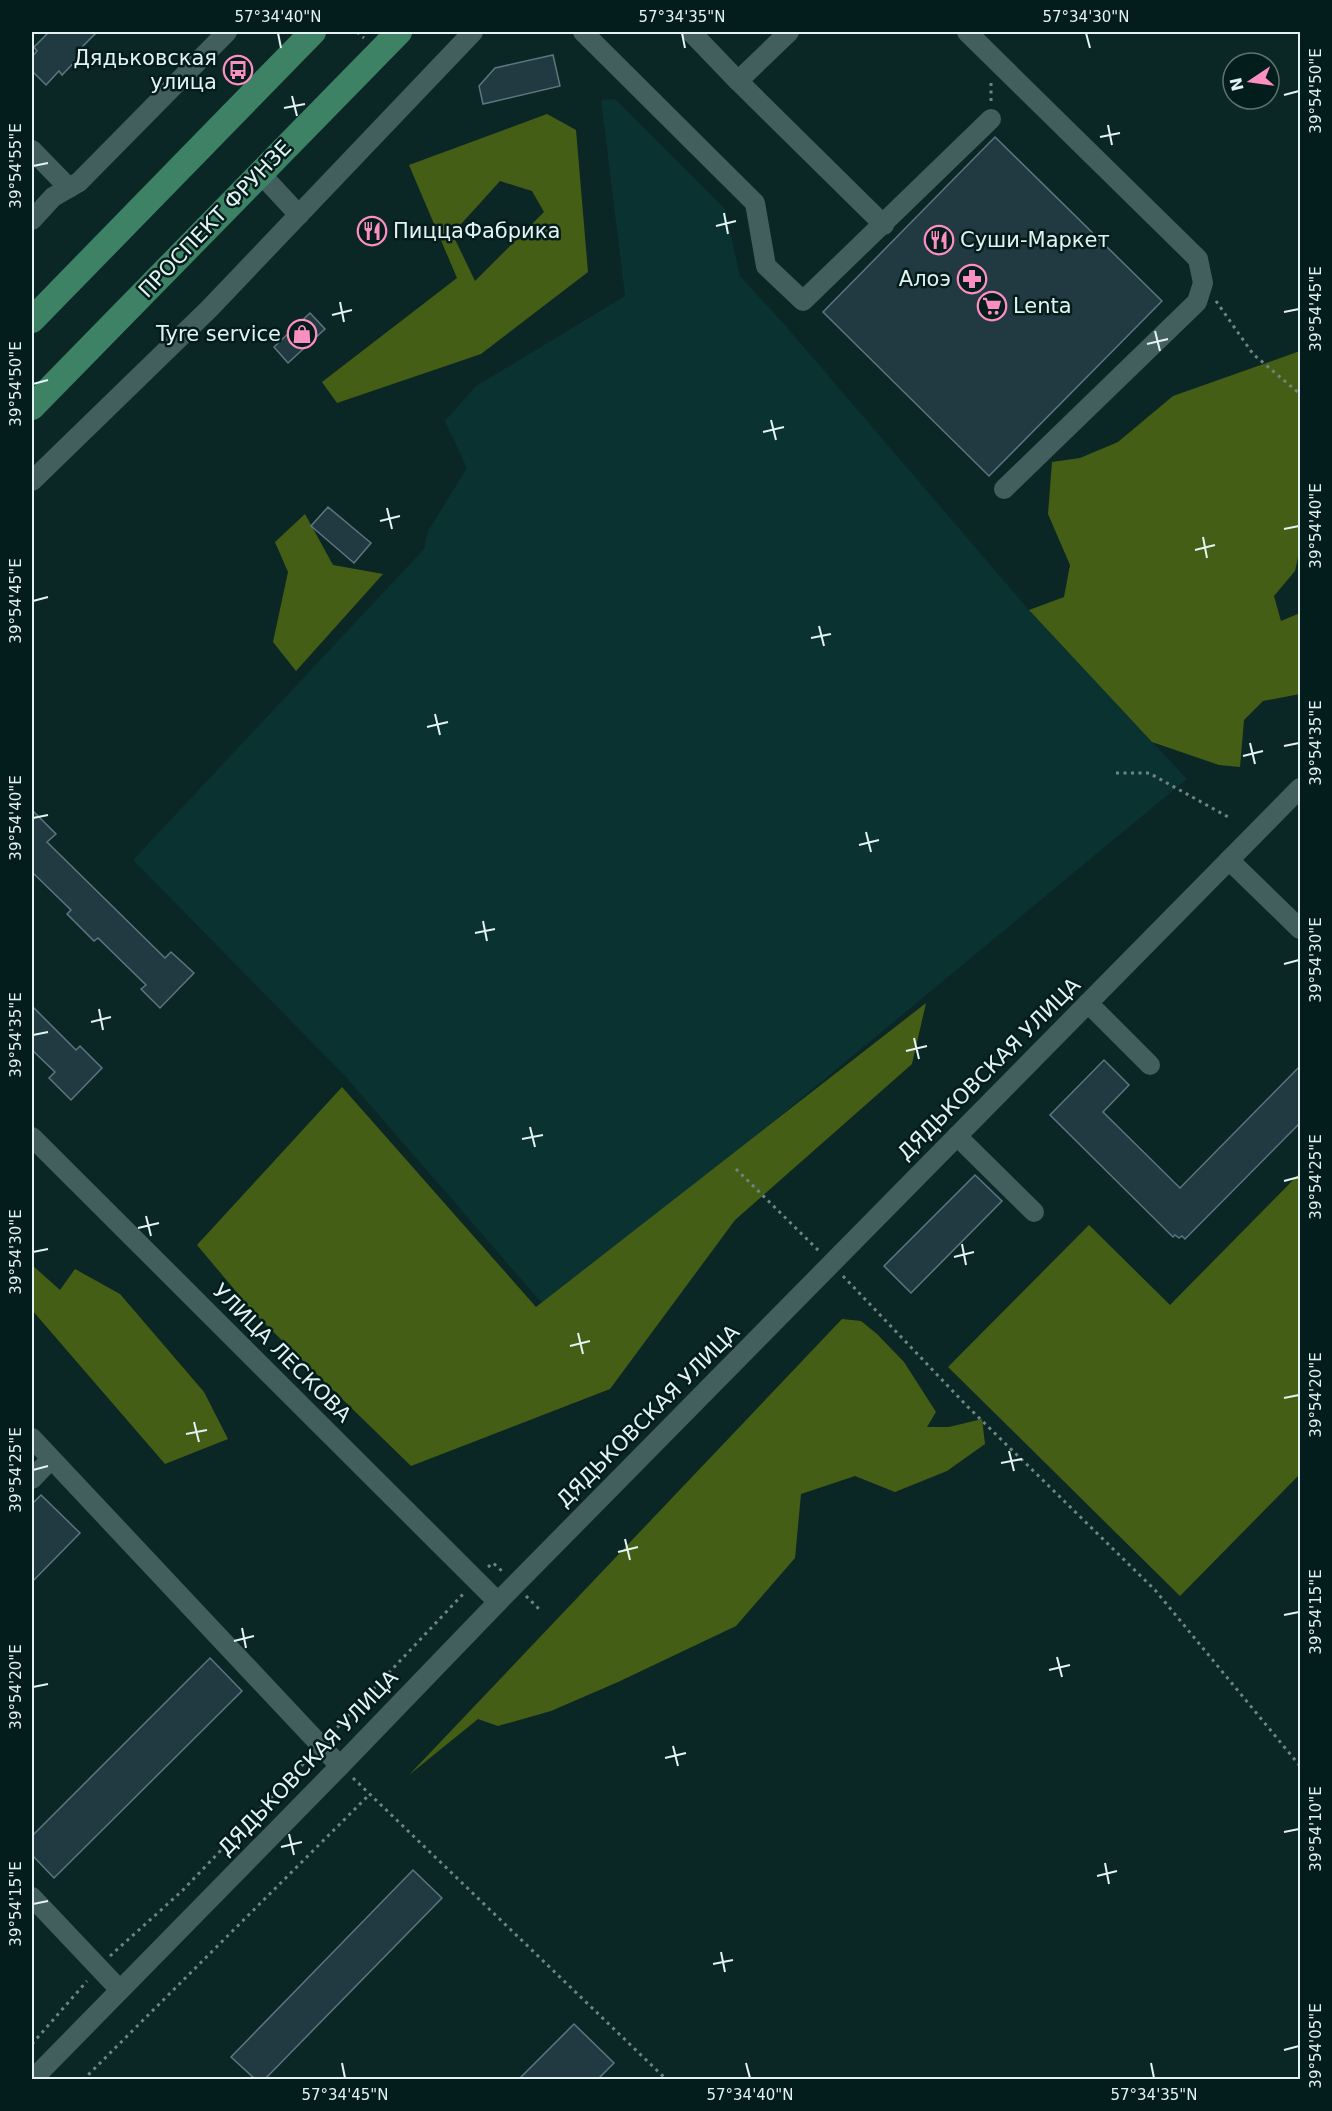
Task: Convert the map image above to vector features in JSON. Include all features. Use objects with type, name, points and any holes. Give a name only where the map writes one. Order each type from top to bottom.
[{"type":"main road","points":[[32,320],[314,32]]},
{"type":"main road","name":"ПРОСПЕКТ ФРУНЗЕ","points":[[32,407],[399,32]]},
{"type":"street","points":[[32,220],[53,196],[80,182],[227,32]]},
{"type":"street","points":[[32,481],[209,309],[473,32]]},
{"type":"street","points":[[583,32],[754,203],[766,266],[803,301],[884,225],[991,118]]},
{"type":"street","points":[[691,32],[884,225]]},
{"type":"street","points":[[738,81],[789,32]]},
{"type":"street","points":[[967,32],[1198,259],[1203,283],[1197,302],[1004,489]]},
{"type":"street","points":[[32,150],[69,188]]},
{"type":"street","points":[[260,173],[299,215]]},
{"type":"street","name":"ДЯДЬКОВСКАЯ УЛИЦА","points":[[32,2079],[1300,788]]},
{"type":"street","points":[[1229,860],[1300,929]]},
{"type":"street","points":[[1088,1003],[1150,1065]]},
{"type":"street","points":[[957,1136],[1034,1212]]},
{"type":"street","name":"УЛИЦА ЛЕСКОВА","points":[[32,1137],[498,1602]]},
{"type":"street","points":[[32,1438],[340,1766]]},
{"type":"street","points":[[32,1479],[51,1459]]},
{"type":"street","points":[[32,1897],[120,1990]]},
{"type":"path","points":[[1203,283],[1252,354],[1300,394]]},
{"type":"path","points":[[1116,773],[1149,774],[1230,818]]},
{"type":"path","points":[[736,1169],[967,1406],[1155,1590],[1300,1766]]},
{"type":"path","points":[[32,2044],[98,1967],[182,1891],[493,1563]]},
{"type":"path","points":[[340,1766],[667,2079]]},
{"type":"path","points":[[83,2079],[370,1794]]},
{"type":"shaded area","points":[[615,99],[725,209],[740,276],[785,325],[1029,610],[1187,779],[547,1309],[344,1075],[133,860],[424,549],[428,531],[467,468],[445,421],[476,386],[625,296],[601,100]]},
{"type":"green space","points":[[547,114],[576,130],[588,272],[481,354],[337,403],[322,382],[457,278],[409,165]],"holes":[[[500,181],[532,191],[544,212],[475,281],[451,231],[462,223]]]},
{"type":"green space","points":[[1300,351],[1300,548],[1295,571],[1274,596],[1281,621],[1300,613],[1300,694],[1263,701],[1244,720],[1240,767],[1219,765],[1152,742],[1029,610],[1064,597],[1070,565],[1048,514],[1052,462],[1080,458],[1118,442],[1173,396]]},
{"type":"green space","points":[[305,514],[333,565],[383,574],[296,671],[273,642],[288,572],[275,542]]},
{"type":"green space","points":[[926,1003],[912,1064],[735,1220],[610,1389],[411,1466],[255,1314],[197,1245],[342,1087],[536,1307]]},
{"type":"green space","points":[[1300,1173],[1300,1474],[1180,1596],[948,1367],[1089,1225],[1170,1305]]},
{"type":"green space","points":[[32,1265],[60,1290],[75,1269],[120,1294],[204,1392],[228,1439],[165,1464],[32,1310]]},
{"type":"green space","points":[[842,1319],[861,1321],[904,1362],[936,1412],[927,1427],[949,1427],[982,1419],[985,1444],[947,1471],[895,1492],[855,1476],[801,1494],[795,1558],[736,1626],[551,1711],[498,1726],[478,1719],[409,1775]]},
{"type":"building","points":[[49,32],[97,32],[78,51],[82,54],[62,75],[59,71],[46,85],[32,71],[32,57],[37,51],[34,47]]},
{"type":"building","points":[[553,55],[560,86],[483,104],[479,86],[495,68]]},
{"type":"building","name":"Lenta","points":[[995,137],[1162,301],[989,476],[823,312]]},
{"type":"building","points":[[310,313],[325,329],[288,363],[274,347]]},
{"type":"building","points":[[328,507],[371,543],[354,563],[311,526]]},
{"type":"building","points":[[32,810],[56,834],[47,842],[165,958],[171,952],[194,973],[160,1008],[141,989],[146,985],[98,938],[94,941],[67,914],[71,910],[32,872]]},
{"type":"building","points":[[32,1006],[76,1050],[80,1046],[102,1068],[71,1100],[49,1078],[55,1072],[32,1050]]},
{"type":"building","points":[[1104,1060],[1129,1085],[1103,1112],[1180,1188],[1300,1066],[1300,1123],[1185,1239],[1182,1236],[1173,1237],[1050,1115]]},
{"type":"building","points":[[975,1175],[1002,1201],[911,1293],[884,1266]]},
{"type":"building","points":[[41,1495],[80,1533],[32,1582],[32,1504]]},
{"type":"building","points":[[210,1658],[242,1691],[54,1878],[32,1855],[32,1836]]},
{"type":"building","points":[[413,1870],[442,1898],[265,2079],[255,2079],[231,2057]]},
{"type":"building","points":[[574,2024],[614,2063],[598,2079],[519,2079]]},
{"type":"place","name":"Дядьковская улица","points":[[238,70]]},
{"type":"place","name":"ПиццаФабрика","points":[[372,231]]},
{"type":"place","name":"Суши-Маркет","points":[[939,240]]},
{"type":"place","name":"Алоэ","points":[[972,279]]},
{"type":"place","name":"Lenta","points":[[992,306]]},
{"type":"place","name":"Tyre service","points":[[302,334]]}]
